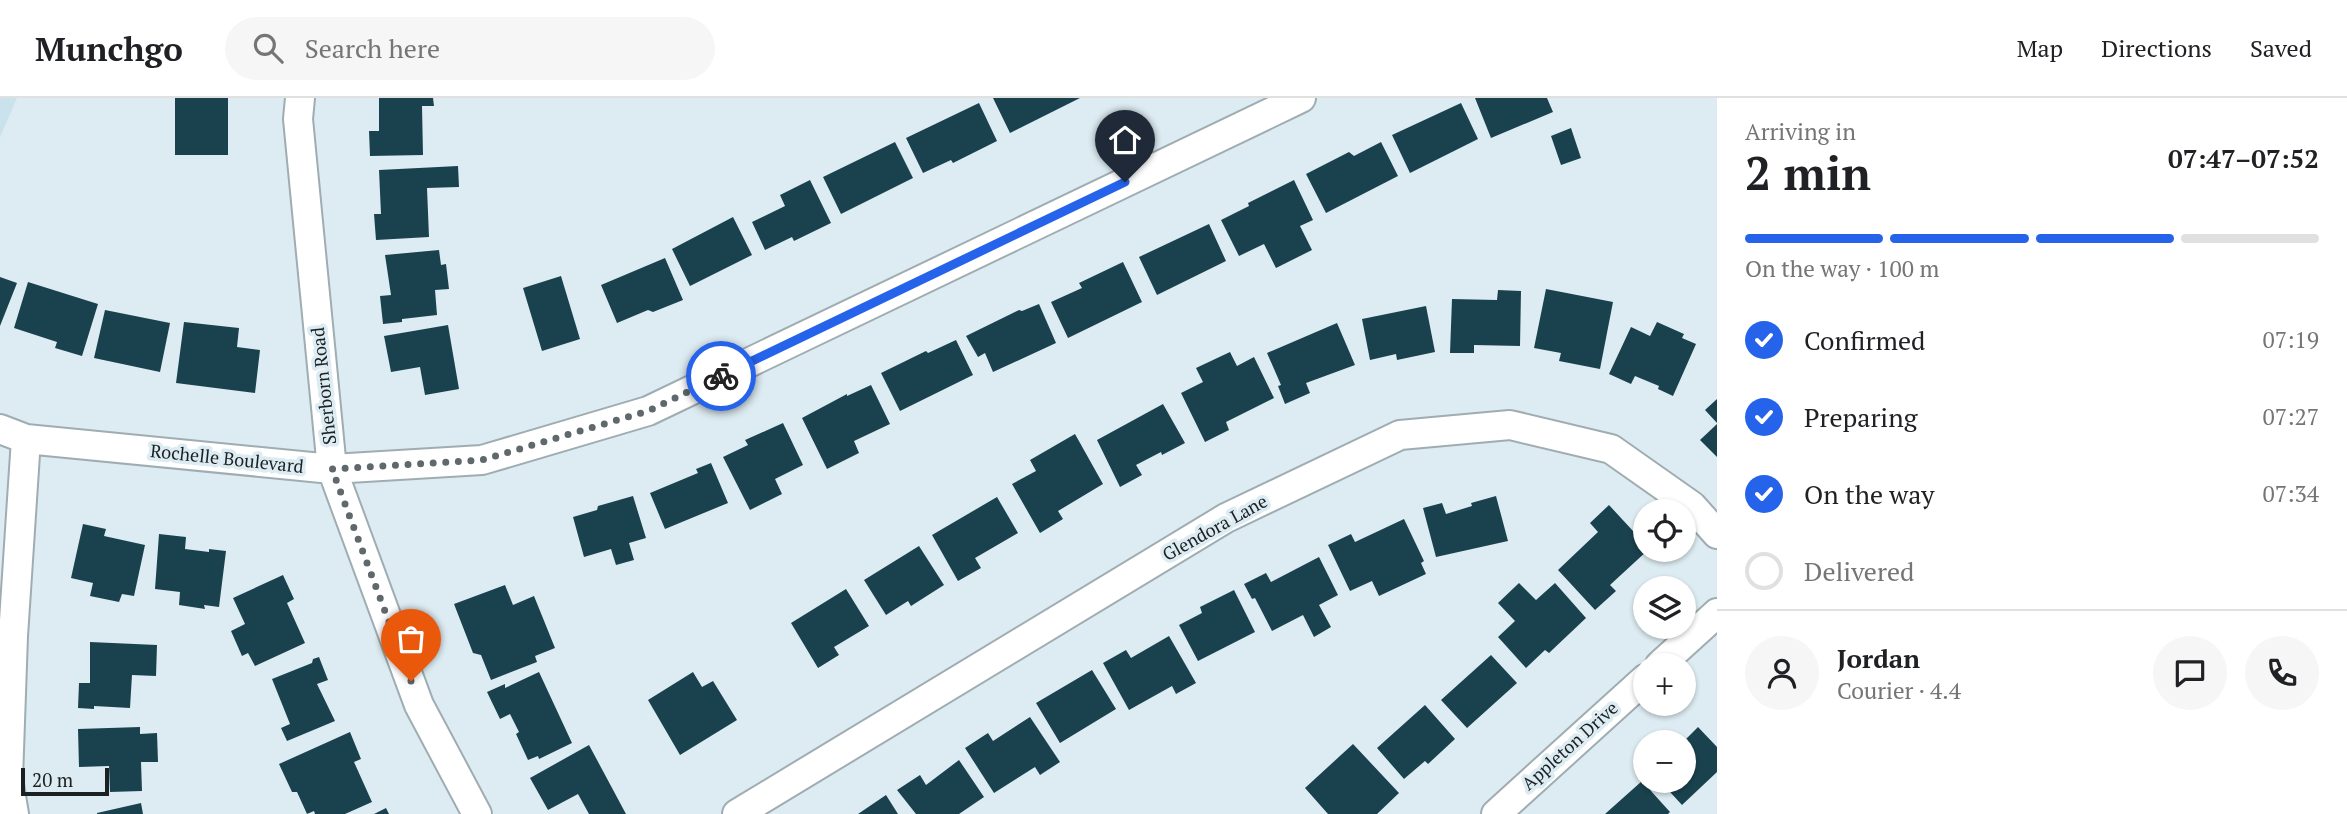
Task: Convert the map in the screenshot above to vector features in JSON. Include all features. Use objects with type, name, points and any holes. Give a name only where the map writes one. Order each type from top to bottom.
[{"type":"street","name":"Sherborn Road","points":[[300,98],[298,119],[332,469],[419,705],[477,814]]},
{"type":"street","name":"Rochelle Boulevard","points":[[13,434],[332,469],[482,460],[648,411],[1301,98]]},
{"type":"street","name":"Glendora Lane","points":[[737,814],[1226,518],[1400,435],[1510,425],[1611,449],[1692,506],[1717,534]]},
{"type":"street","points":[[13,434],[13,636],[8,779],[14,814]]},
{"type":"street","points":[[1673,653],[1717,613]]},
{"type":"street","name":"Appleton Drive","points":[[1496,814],[1633,690]]},
{"type":"shaded area","points":[[0,98],[17,98],[0,137]]},
{"type":"building","points":[[175,98],[228,98],[228,155],[175,155]]},
{"type":"building","points":[[379,98],[433,98],[434,106],[422,106],[423,155],[370,156],[369,131],[379,131]]},
{"type":"building","points":[[993,98],[1080,98],[1010,133]]},
{"type":"building","points":[[1475,98],[1547,98],[1553,112],[1491,138]]},
{"type":"building","points":[[979,103],[997,141],[953,163],[951,160],[923,173],[906,138]]},
{"type":"building","points":[[1461,103],[1478,139],[1410,173],[1392,135]]},
{"type":"building","points":[[1571,128],[1581,158],[1561,165],[1551,136]]},
{"type":"building","points":[[895,142],[913,178],[841,214],[823,177]]},
{"type":"building","points":[[1381,142],[1398,176],[1326,213],[1306,174],[1349,152],[1354,156]]},
{"type":"building","points":[[458,166],[459,187],[427,188],[429,237],[376,240],[374,214],[381,214],[379,170]]},
{"type":"building","points":[[810,180],[831,223],[794,241],[792,237],[765,250],[752,222],[785,206],[780,195]]},
{"type":"building","points":[[1294,180],[1313,220],[1300,226],[1312,250],[1276,268],[1264,244],[1239,256],[1221,220]]},
{"type":"building","points":[[733,217],[752,255],[690,286],[672,249]]},
{"type":"building","points":[[1209,224],[1226,261],[1157,295],[1139,257]]},
{"type":"building","points":[[439,250],[441,265],[446,264],[449,289],[435,290],[437,315],[383,324],[380,296],[391,295],[385,255]]},
{"type":"building","points":[[665,258],[683,300],[617,323],[601,285]]},
{"type":"building","points":[[1123,262],[1142,302],[1068,338],[1051,302],[1082,288],[1079,283]]},
{"type":"building","points":[[561,276],[580,339],[542,351],[523,288]]},
{"type":"building","points":[[0,277],[17,283],[0,326]]},
{"type":"building","points":[[28,282],[98,304],[82,356],[55,348],[57,342],[14,328]]},
{"type":"building","points":[[1546,289],[1613,302],[1600,369],[1559,361],[1561,353],[1534,348]]},
{"type":"building","points":[[1498,290],[1521,291],[1520,346],[1474,345],[1474,353],[1450,353],[1452,299],[1497,300]]},
{"type":"building","points":[[1039,304],[1056,343],[993,372],[985,353],[978,357],[966,336],[1019,310]]},
{"type":"building","points":[[1426,306],[1435,352],[1397,360],[1396,354],[1370,360],[1362,319]]},
{"type":"building","points":[[105,310],[170,323],[160,372],[94,358]]},
{"type":"building","points":[[184,322],[239,328],[237,347],[260,350],[255,393],[176,383]]},
{"type":"building","points":[[1657,322],[1684,334],[1682,338],[1696,344],[1673,396],[1658,389],[1659,386],[1635,376],[1631,384],[1609,374],[1631,327],[1650,336]]},
{"type":"building","points":[[1337,323],[1355,365],[1306,383],[1310,393],[1285,404],[1278,386],[1281,385],[1267,353]]},
{"type":"building","points":[[448,325],[459,389],[425,395],[420,367],[391,372],[384,336]]},
{"type":"building","points":[[956,340],[973,375],[900,411],[881,373]]},
{"type":"building","points":[[1230,352],[1237,366],[1254,357],[1274,398],[1226,422],[1229,430],[1205,442],[1181,393],[1203,382],[1196,368]]},
{"type":"building","points":[[871,385],[890,424],[854,441],[859,453],[827,469],[802,418],[847,394]]},
{"type":"building","points":[[1717,399],[1717,423],[1705,410]]},
{"type":"building","points":[[1163,404],[1185,443],[1136,465],[1142,475],[1120,487],[1097,440]]},
{"type":"building","points":[[783,423],[803,465],[775,479],[782,494],[750,510],[723,457],[748,445],[745,440]]},
{"type":"building","points":[[1717,424],[1717,457],[1700,440]]},
{"type":"building","points":[[1075,434],[1103,484],[1058,511],[1063,519],[1040,533],[1012,484],[1036,471],[1030,460]]},
{"type":"building","points":[[711,463],[728,503],[665,529],[650,493],[698,473],[696,469]]},
{"type":"building","points":[[633,496],[646,538],[629,543],[634,560],[616,565],[611,549],[584,557],[573,517],[597,510],[598,506]]},
{"type":"building","points":[[1496,496],[1508,541],[1436,557],[1423,508],[1442,503],[1446,514]]},
{"type":"building","points":[[997,497],[1018,533],[975,558],[981,568],[958,581],[932,535]]},
{"type":"building","points":[[1609,505],[1633,531],[1635,562],[1610,585],[1616,591],[1595,610],[1558,570],[1598,532],[1590,523]]},
{"type":"building","points":[[1404,519],[1424,561],[1421,563],[1426,574],[1379,596],[1372,581],[1350,591],[1328,545],[1351,534],[1355,542]]},
{"type":"building","points":[[83,524],[106,529],[104,536],[145,545],[134,596],[122,594],[119,602],[90,596],[93,583],[71,578]]},
{"type":"building","points":[[159,534],[186,537],[185,549],[226,551],[219,607],[204,605],[205,609],[179,605],[180,592],[155,589]]},
{"type":"building","points":[[919,546],[944,585],[911,606],[908,601],[886,615],[864,580]]},
{"type":"building","points":[[1319,557],[1338,595],[1319,605],[1331,627],[1314,637],[1303,615],[1272,631],[1255,598],[1252,599],[1244,584],[1266,573],[1271,582]]},
{"type":"building","points":[[283,575],[294,599],[287,603],[305,643],[255,666],[248,653],[242,656],[231,631],[245,624],[233,598]]},
{"type":"building","points":[[1519,583],[1536,600],[1555,583],[1586,618],[1549,653],[1545,650],[1526,668],[1498,637],[1515,621],[1498,603]]},
{"type":"building","points":[[505,585],[513,605],[534,596],[555,648],[535,656],[537,662],[491,680],[481,655],[473,653],[454,604]]},
{"type":"building","points":[[846,589],[869,626],[834,647],[839,655],[818,668],[791,623]]},
{"type":"building","points":[[1234,590],[1255,632],[1198,661],[1179,625],[1202,613],[1200,607]]},
{"type":"building","points":[[1169,636],[1196,683],[1176,694],[1172,686],[1129,710],[1103,663],[1126,650],[1131,658]]},
{"type":"building","points":[[90,642],[157,645],[156,676],[132,675],[130,708],[78,708],[79,683],[90,683]]},
{"type":"building","points":[[1491,655],[1517,683],[1467,728],[1441,700]]},
{"type":"building","points":[[319,657],[328,680],[317,684],[335,721],[287,741],[281,728],[290,724],[272,679],[312,663],[313,659]]},
{"type":"building","points":[[1092,670],[1116,709],[1060,743],[1036,703]]},
{"type":"building","points":[[539,672],[572,743],[539,759],[538,756],[528,760],[510,714],[500,719],[487,692],[505,684],[505,688]]},
{"type":"building","points":[[693,672],[702,687],[713,681],[737,720],[680,755],[648,700]]},
{"type":"building","points":[[1425,705],[1455,739],[1428,764],[1425,761],[1404,779],[1377,748]]},
{"type":"building","points":[[1030,717],[1060,762],[1040,775],[1035,767],[994,793],[965,748],[988,733],[993,741]]},
{"type":"building","points":[[140,727],[140,734],[157,733],[158,762],[141,762],[142,791],[110,792],[109,766],[79,767],[78,729]]},
{"type":"building","points":[[1698,727],[1717,747],[1717,772],[1696,792],[1696,730]]},
{"type":"building","points":[[350,732],[361,759],[354,762],[372,802],[345,814],[315,814],[314,811],[307,814],[297,792],[292,792],[279,764]]},
{"type":"building","points":[[1353,744],[1399,793],[1377,814],[1328,814],[1305,788]]},
{"type":"building","points":[[589,745],[626,814],[589,814],[578,794],[548,810],[530,778]]},
{"type":"building","points":[[959,760],[984,797],[959,814],[916,814],[897,790],[920,775],[926,785]]},
{"type":"building","points":[[1633,789],[1633,793],[1653,793],[1670,812],[1668,814],[1605,814]]},
{"type":"building","points":[[1671,793],[1695,793],[1682,805]]},
{"type":"building","points":[[886,795],[898,814],[858,814]]},
{"type":"building","points":[[141,803],[143,814],[97,814],[97,813]]},
{"type":"building","points":[[386,808],[389,814],[374,814]]},
{"type":"way so far","points":[[411,681],[332,469],[482,460],[648,411],[721,376]]},
{"type":"route","points":[[721,376],[1125,182]]}]
